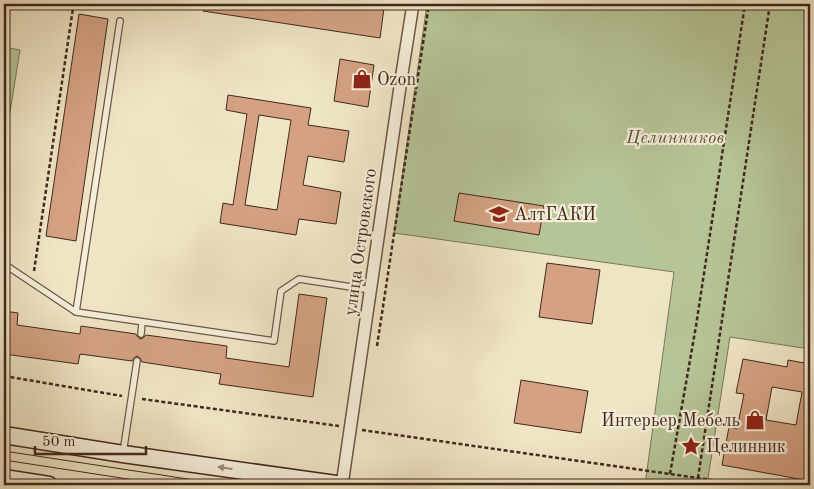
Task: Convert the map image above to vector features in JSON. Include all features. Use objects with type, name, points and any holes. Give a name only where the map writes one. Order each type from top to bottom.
[{"type":"main road","points":[[4,435],[343,485]]},
{"type":"main road","points":[[4,478],[49,485]]},
{"type":"street","name":"улица Островского","points":[[343,485],[413,4]]},
{"type":"lane","points":[[76,312],[120,20]]},
{"type":"lane","points":[[4,264],[76,312],[274,341],[281,291],[299,279],[371,290]]},
{"type":"lane","points":[[140,334],[142,322]]},
{"type":"lane","points":[[123,454],[137,361]]},
{"type":"path","points":[[32,282],[73,8],[76,4]]},
{"type":"path","points":[[376,353],[429,4]]},
{"type":"path","points":[[670,474],[696,326],[745,4]]},
{"type":"path","points":[[698,478],[770,4]]},
{"type":"path","points":[[4,376],[132,397],[747,485]]},
{"type":"green space","name":"Целинников","points":[[427,4],[810,4],[810,349],[730,337],[707,485],[645,485],[674,272],[394,233]]},
{"type":"green space","points":[[4,47],[20,50],[4,149]]},
{"type":"building","points":[[204,4],[359,4],[384,8],[380,38],[203,11]]},
{"type":"building","points":[[79,14],[108,19],[76,241],[46,236]]},
{"type":"building","points":[[340,59],[374,65],[368,107],[334,101]]},
{"type":"building","points":[[228,95],[311,108],[308,125],[349,131],[344,162],[308,156],[303,185],[341,192],[336,224],[299,219],[296,235],[220,223],[223,203],[233,205],[247,114],[226,110]],"holes":[[[259,115],[291,120],[277,210],[245,205]]]},
{"type":"building","name":"АлтГАКИ","points":[[459,193],[544,206],[539,235],[454,221]]},
{"type":"building","points":[[547,263],[600,270],[592,324],[539,317]]},
{"type":"building","points":[[299,294],[327,298],[313,397],[219,384],[221,374],[142,362],[137,356],[132,361],[80,354],[78,364],[4,354],[4,311],[18,313],[17,325],[80,334],[81,326],[136,334],[140,339],[146,335],[227,346],[226,358],[289,367]]},
{"type":"building","name":"Интерьер Мебель","points":[[743,359],[787,367],[788,360],[810,364],[810,481],[722,465],[729,427],[737,429],[744,394],[736,393]],"holes":[[[772,387],[802,392],[796,425],[766,420]]]},
{"type":"building","points":[[521,380],[588,391],[581,433],[514,423]]},
{"type":"tram line","points":[[4,451],[227,485]]},
{"type":"tram line","points":[[4,460],[167,485]]},
{"type":"place","name":"Ozon","points":[[362,79]]},
{"type":"place","name":"АлтГАКИ","points":[[499,214]]},
{"type":"place","name":"Интерьер Мебель","points":[[755,420]]},
{"type":"place","name":"Целинник","points":[[691,446]]}]
